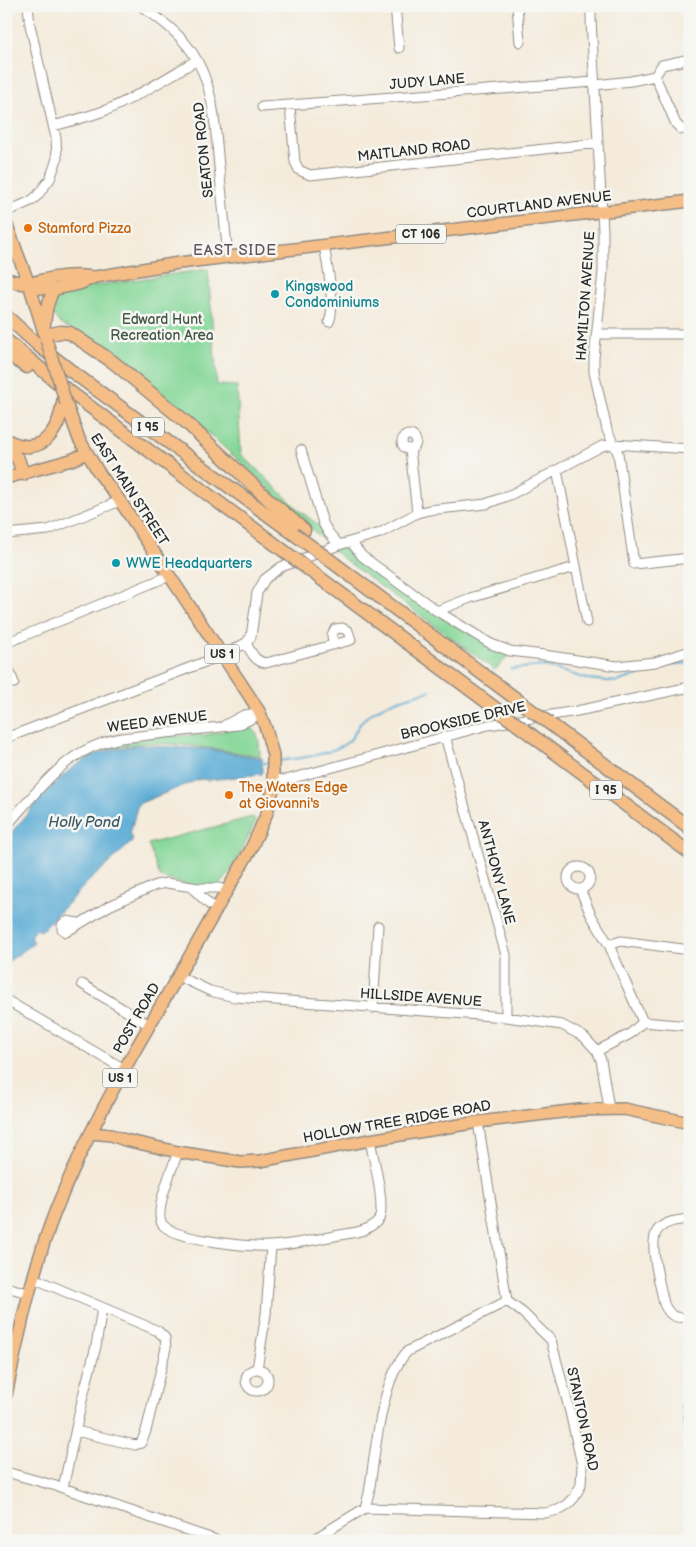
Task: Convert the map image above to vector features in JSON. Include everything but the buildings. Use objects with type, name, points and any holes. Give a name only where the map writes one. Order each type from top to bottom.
[{"type":"highway","points":[[6,232],[9,247],[6,258]]},
{"type":"highway","points":[[6,279],[29,284]]},
{"type":"highway","name":"I 95","points":[[6,316],[71,371],[299,532],[331,561],[689,827]]},
{"type":"highway","points":[[45,335],[61,332],[70,333],[99,351],[187,423],[299,532]]},
{"type":"highway","name":"I 95","points":[[6,340],[41,370],[138,443],[690,853]]},
{"type":"highway","points":[[6,353],[138,443]]},
{"type":"highway","points":[[6,440],[18,445],[28,446],[38,444],[47,439],[58,423],[65,399]]},
{"type":"highway","points":[[6,447],[18,459],[23,474]]},
{"type":"main road","name":"COURTLAND AVENUE","points":[[29,284],[47,279],[95,277],[179,263],[690,201]]},
{"type":"main road","name":"EAST MAIN STREET","points":[[6,223],[29,284],[79,439],[99,473],[260,712],[273,755],[273,777]]},
{"type":"main road","name":"COURTLAND AVENUE","points":[[29,284],[37,288],[53,290],[78,279]]},
{"type":"main road","points":[[45,335],[47,307],[53,290]]},
{"type":"main road","points":[[6,478],[71,460],[87,453]]},
{"type":"main road","name":"POST ROAD","points":[[6,1394],[28,1293],[54,1213],[91,1133],[124,1069],[217,909],[261,827],[270,803],[273,777]]},
{"type":"main road","name":"HOLLOW TREE RIDGE ROAD","points":[[91,1133],[111,1135],[178,1152],[232,1161],[260,1161],[370,1140],[543,1113],[609,1108],[624,1109],[690,1123]]},
{"type":"main road","points":[[98,1119],[107,1126],[111,1135]]},
{"type":"street","points":[[6,212],[31,201],[43,189],[54,169],[57,150],[30,25],[28,6]]},
{"type":"street","name":"SEATON ROAD","points":[[141,6],[175,32],[196,60],[205,78],[214,110],[228,257]]},
{"type":"street","points":[[395,6],[398,48]]},
{"type":"street","points":[[517,6],[520,42]]},
{"type":"street","name":"HAMILTON AVENUE","points":[[591,6],[590,20],[603,211],[603,272],[594,372],[607,430],[618,453],[634,564],[690,558]]},
{"type":"street","points":[[690,59],[662,65],[655,76],[676,124],[681,129],[690,130]]},
{"type":"street","points":[[53,126],[111,108],[196,60]]},
{"type":"street","name":"JUDY LANE","points":[[262,107],[631,81],[655,76]]},
{"type":"street","name":"MAITLAND ROAD","points":[[290,106],[295,162],[300,170],[310,175],[598,144]]},
{"type":"street","points":[[324,245],[332,315],[329,322]]},
{"type":"street","points":[[596,334],[690,334]]},
{"type":"street","points":[[6,738],[223,655],[246,643],[253,630],[257,593],[265,579],[281,567],[380,532],[417,513],[486,504],[512,494],[602,446],[613,444],[690,449]]},
{"type":"street","points":[[410,449],[417,513]]},
{"type":"street","points":[[301,450],[323,523],[339,545]]},
{"type":"street","points":[[557,470],[587,622]]},
{"type":"street","points":[[6,534],[48,530],[120,502]]},
{"type":"street","points":[[351,542],[362,556],[437,612],[492,644],[510,651],[544,654],[617,666],[655,662],[690,651]]},
{"type":"street","points":[[437,612],[470,598],[575,567]]},
{"type":"street","points":[[6,643],[169,576]]},
{"type":"street","points":[[246,643],[256,659],[264,663],[333,645]]},
{"type":"street","points":[[6,662],[14,683]]},
{"type":"street","name":"BROOKSIDE DRIVE","points":[[273,777],[286,780],[488,725],[577,711],[690,687]]},
{"type":"street","name":"WEED AVENUE","points":[[6,826],[60,767],[85,749],[108,740],[120,738],[238,725],[260,712]]},
{"type":"street","name":"ANTHONY LANE","points":[[445,736],[506,955],[506,1017]]},
{"type":"street","points":[[78,923],[123,899],[156,885],[167,883],[191,887],[218,888],[226,891]]},
{"type":"street","points":[[191,887],[217,909]]},
{"type":"street","points":[[580,889],[591,915],[609,945],[643,1022]]},
{"type":"street","points":[[373,1008],[378,926]]},
{"type":"street","points":[[609,945],[621,941],[690,950]]},
{"type":"street","name":"HILLSIDE AVENUE","points":[[178,976],[210,991],[235,997],[506,1017],[562,1025],[584,1037],[597,1051]]},
{"type":"street","points":[[82,984],[149,1025]]},
{"type":"street","points":[[6,1000],[124,1069]]},
{"type":"street","points":[[609,1108],[601,1060],[597,1051],[630,1034],[643,1022],[690,1026]]},
{"type":"street","points":[[311,1541],[365,1508],[389,1382],[402,1356],[408,1350],[507,1301],[478,1122]]},
{"type":"street","points":[[178,1152],[160,1207],[160,1220],[163,1226],[176,1233],[190,1237],[228,1243],[271,1246],[362,1230],[376,1223],[381,1211],[381,1198],[370,1140]]},
{"type":"street","points":[[690,1219],[675,1221],[664,1225],[658,1230],[654,1249],[667,1311],[677,1319],[690,1317]]},
{"type":"street","points":[[257,1369],[266,1314],[271,1246]]},
{"type":"street","points":[[33,1278],[158,1331],[165,1338],[166,1348],[146,1431],[141,1443],[135,1445],[76,1432]]},
{"type":"street","points":[[6,1287],[28,1293]]},
{"type":"street","name":"STANTON ROAD","points":[[365,1508],[545,1513],[558,1510],[574,1498],[581,1485],[582,1465],[551,1340],[524,1313],[507,1301]]},
{"type":"street","points":[[63,1488],[96,1346],[102,1308]]},
{"type":"street","points":[[690,1404],[688,1405],[690,1426]]},
{"type":"street","points":[[6,1472],[63,1488],[219,1541]]},
{"type":"green space","name":"Edward Hunt Recreation Area","points":[[208,269],[217,385],[237,386],[241,454],[301,512],[320,526],[354,558],[431,608],[509,655],[495,670],[341,557],[246,467],[139,372],[86,337],[60,324],[52,313],[55,300],[64,292],[72,289]]},
{"type":"green space","points":[[247,726],[257,734],[260,756],[198,747],[151,743],[106,749],[106,745],[164,736],[205,735]]},
{"type":"green space","points":[[253,817],[256,820],[238,857],[222,883],[217,886],[202,887],[160,877],[148,844]]},
{"type":"water","name":"Holly Pond","points":[[137,745],[207,749],[262,758],[262,774],[209,780],[200,779],[138,804],[130,833],[133,841],[88,882],[41,931],[37,929],[30,935],[34,943],[6,963],[6,837],[58,780],[80,763],[103,752]]},
{"type":"waterway","points":[[511,669],[545,666],[587,679],[617,682],[666,665],[690,663]]},
{"type":"waterway","points":[[277,761],[314,756],[340,747],[350,740],[363,720],[378,709],[395,701],[430,691]]},
{"type":"waterway","points":[[260,764],[270,762]]},
{"type":"place","name":"Stamford Pizza","points":[[28,228]]},
{"type":"place","name":"Kingswood Condominiums","points":[[275,294]]},
{"type":"place","name":"WWE Headquarters","points":[[116,563]]},
{"type":"place","name":"The Waters Edge at Giovanni's","points":[[229,795]]},
{"type":"district","name":"EAST SIDE","points":[[235,250]]}]
